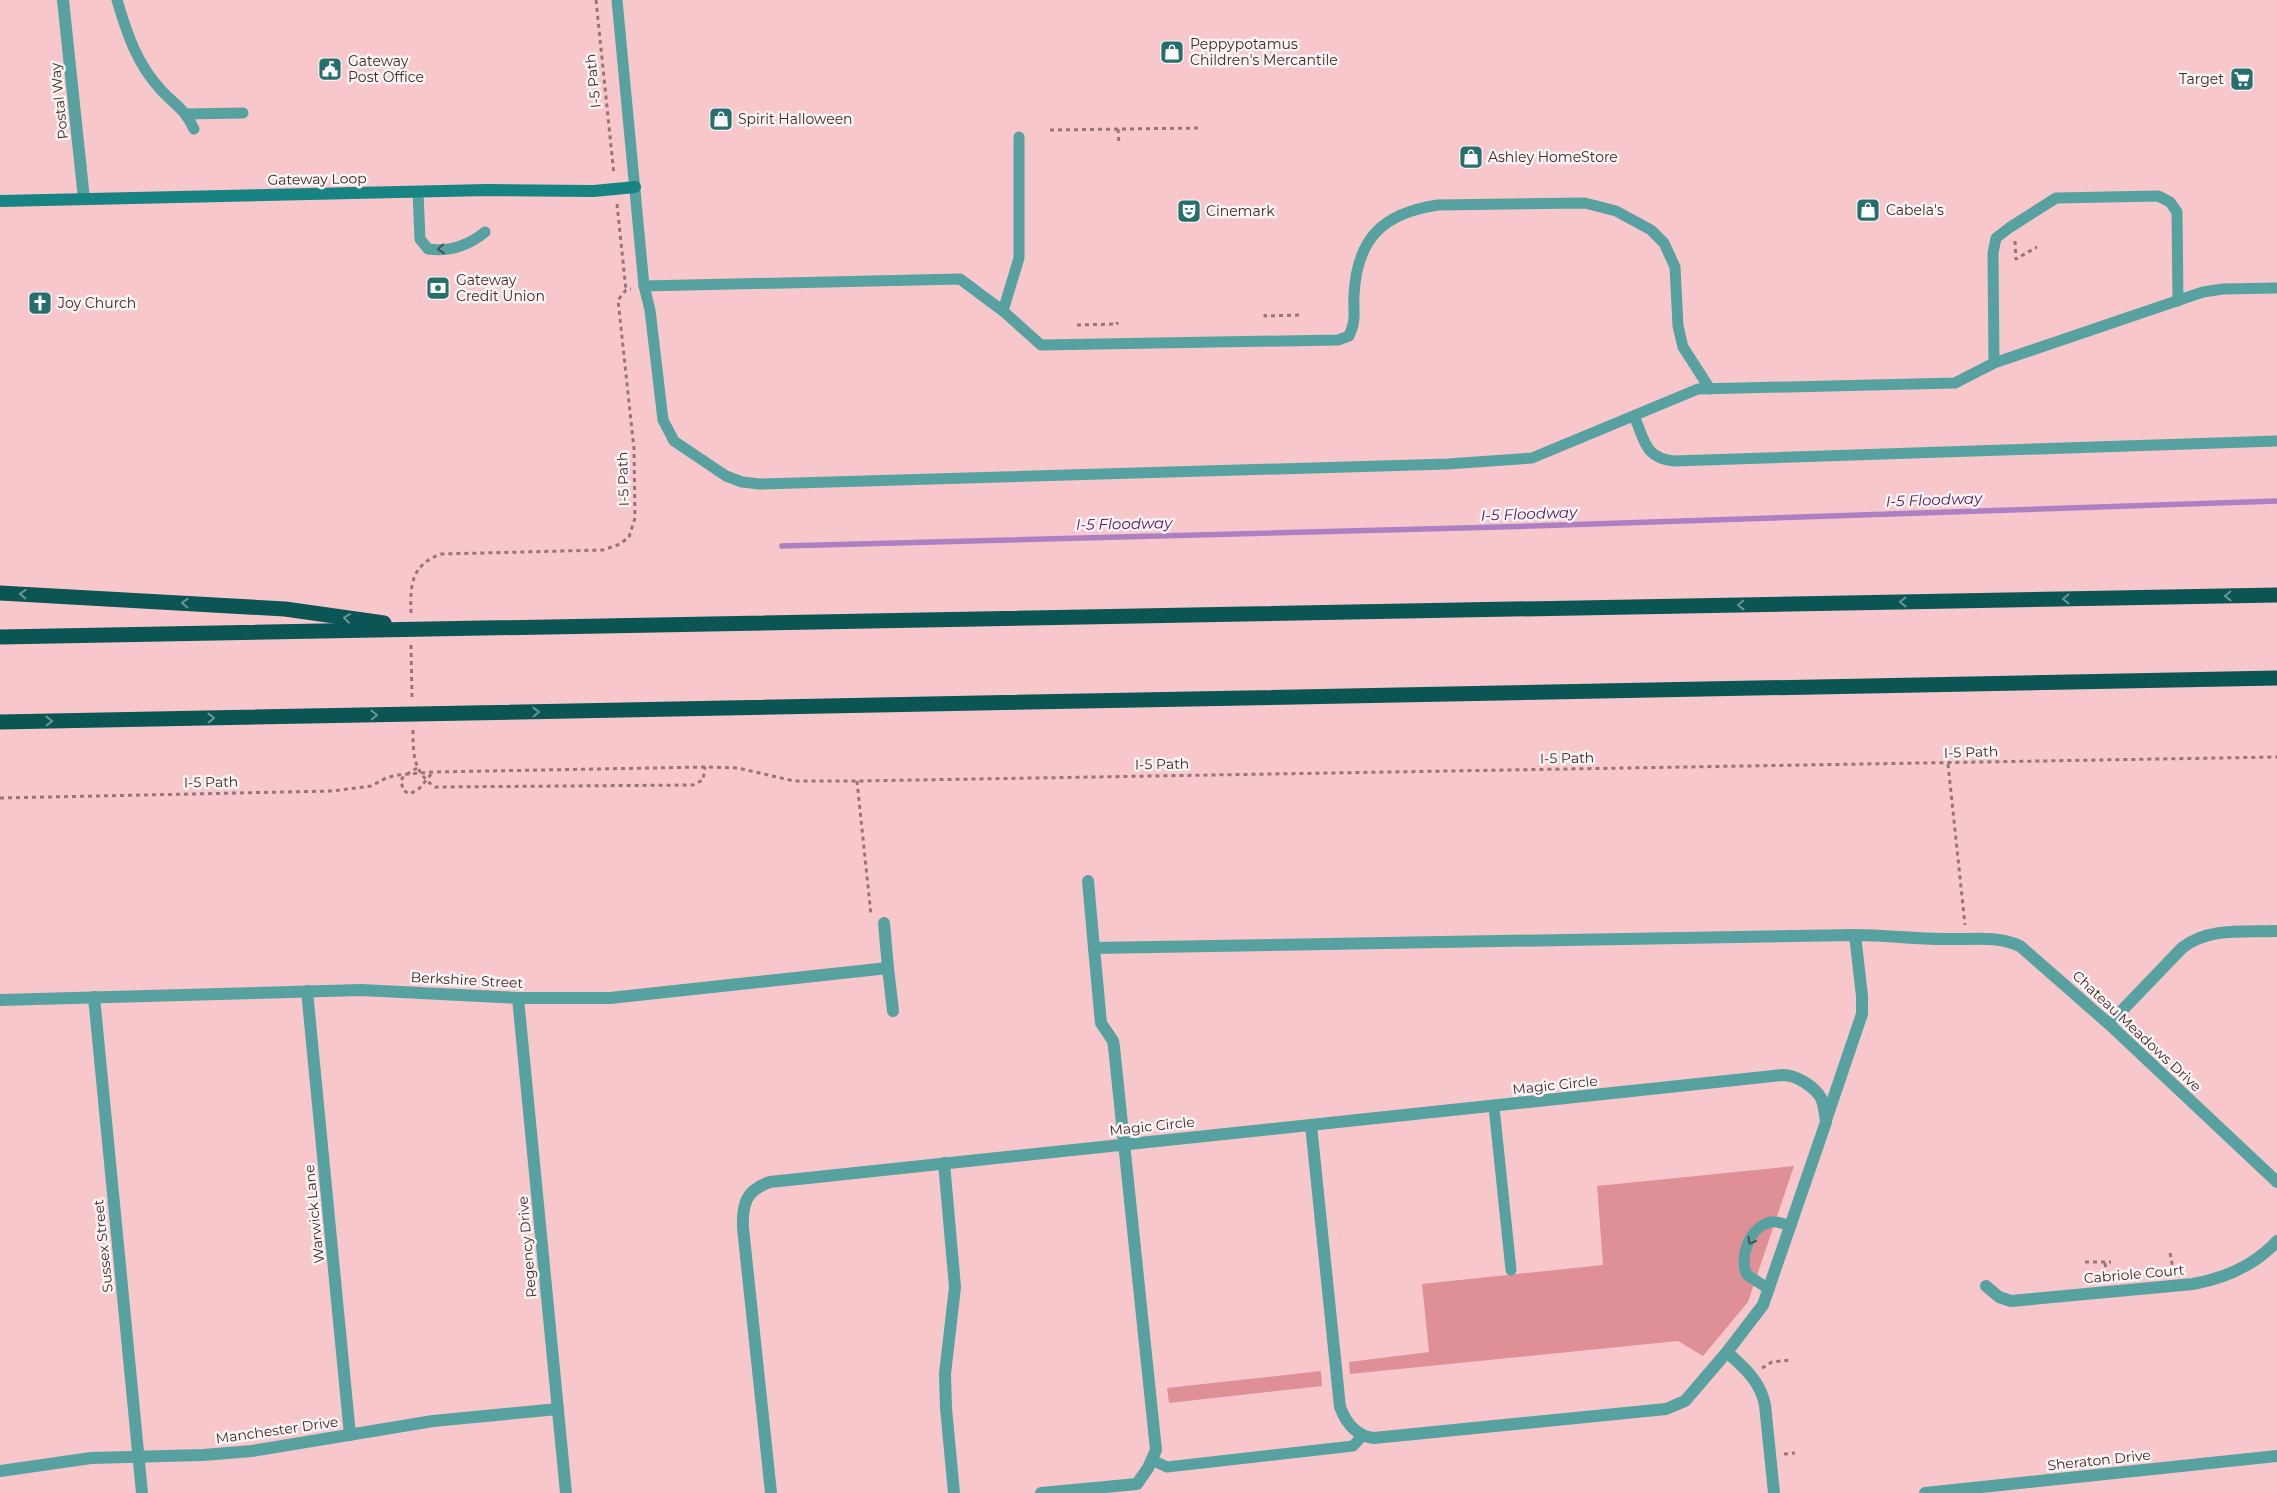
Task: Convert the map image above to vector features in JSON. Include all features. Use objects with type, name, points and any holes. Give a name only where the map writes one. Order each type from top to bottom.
[{"type":"highway","points":[[0,593],[285,609],[430,630]]},
{"type":"highway","points":[[0,637],[2277,595]]},
{"type":"highway","points":[[0,722],[2277,678]]},
{"type":"street","name":"Postal Way","points":[[63,0],[84,198]]},
{"type":"street","name":"Gateway Loop","points":[[0,201],[418,192],[594,191],[636,187]]},
{"type":"street","points":[[1041,1493],[1138,1488],[1152,1460],[1156,1445],[1114,1047],[1113,1041],[1101,1023],[1088,881]]},
{"type":"street","points":[[878,922],[888,968],[893,1011]]},
{"type":"street","points":[[2109,1024],[2182,948],[2192,941],[2220,933],[2277,932]]},
{"type":"street","name":"Chateau Meadows Drive","points":[[1094,948],[1855,935],[2005,940],[2020,946],[2109,1024],[2277,1182]]},
{"type":"street","points":[[1311,1125],[1340,1407],[1348,1423],[1363,1435],[1381,1437],[1666,1409],[1685,1401],[1756,1316],[1769,1289],[1863,1006],[1855,935]]},
{"type":"street","name":"Berkshire Street","points":[[0,1000],[307,991],[396,991],[518,998],[584,999],[646,995],[888,968]]},
{"type":"street","name":"Warwick Lane","points":[[307,991],[350,1435]]},
{"type":"street","name":"Sussex Street","points":[[94,997],[142,1493]]},
{"type":"street","name":"Regency Drive","points":[[518,998],[566,1493]]},
{"type":"street","name":"Magic Circle","points":[[771,1493],[742,1216],[748,1198],[758,1186],[770,1182],[944,1163],[1789,1075],[1799,1079],[1818,1093],[1823,1104],[1826,1122]]},
{"type":"street","points":[[944,1163],[955,1287],[944,1374],[954,1493]]},
{"type":"street","name":"Cabriole Court","points":[[1986,1286],[1999,1297],[2011,1301],[2200,1283],[2221,1278],[2247,1266],[2277,1241]]},
{"type":"street","points":[[1727,1352],[1752,1375],[1762,1391],[1774,1493]]},
{"type":"street","name":"Manchester Drive","points":[[0,1471],[61,1461],[252,1451],[434,1421],[558,1409]]},
{"type":"street","name":"Sheraton Drive","points":[[1925,1493],[2277,1456]]},
{"type":"lane","points":[[117,0],[133,51],[160,90],[187,114],[194,129]]},
{"type":"lane","points":[[617,0],[644,286],[650,310],[663,420],[674,440],[726,476],[742,482],[760,484],[1470,463],[1532,458],[1698,389],[1955,383],[1994,363],[2203,292],[2223,289],[2277,288]]},
{"type":"lane","points":[[187,114],[243,113]]},
{"type":"lane","points":[[1003,311],[1019,258],[1019,138]]},
{"type":"lane","points":[[418,192],[420,238],[428,249],[461,247],[472,242],[485,232]]},
{"type":"lane","points":[[1994,363],[1993,253],[1996,238],[2056,198],[2158,196],[2170,202],[2177,212],[2178,301]]},
{"type":"lane","points":[[644,286],[960,280],[1003,311],[1041,345],[1338,340],[1349,336],[1355,322],[1354,296],[1360,256],[1368,239],[1386,223],[1421,208],[1438,205],[1585,203],[1616,211],[1651,230],[1664,243],[1675,267],[1678,326],[1683,348],[1710,389]]},
{"type":"lane","points":[[1634,416],[1644,443],[1650,452],[1659,460],[1674,461],[2277,441]]},
{"type":"lane","points":[[1494,1106],[1511,1270]]},
{"type":"lane","points":[[1769,1289],[1747,1275],[1743,1262],[1744,1253],[1751,1238],[1762,1226],[1772,1222],[1791,1226]]},
{"type":"lane","points":[[1152,1460],[1167,1467],[1353,1446],[1363,1435]]},
{"type":"path","name":"I-5 Path","points":[[411,617],[410,588],[420,567],[430,558],[441,554],[459,553],[603,550],[612,548],[628,536],[636,518],[634,449],[618,300],[626,290],[596,0]]},
{"type":"path","points":[[1050,130],[1200,128]]},
{"type":"path","points":[[1118,129],[1118,144]]},
{"type":"path","points":[[2015,239],[2016,259],[2037,247]]},
{"type":"path","points":[[1265,314],[1265,316],[1301,315]]},
{"type":"path","points":[[1077,325],[1118,324],[1117,322]]},
{"type":"path","points":[[411,636],[412,703]]},
{"type":"path","points":[[413,722],[414,760],[425,781],[435,788],[698,784],[703,780],[705,766]]},
{"type":"path","name":"I-5 Path","points":[[0,798],[333,791],[372,786],[386,778],[397,775],[433,772],[705,766],[738,768],[794,781],[857,781],[2277,757]]},
{"type":"path","points":[[1948,764],[1964,938]]},
{"type":"path","points":[[417,768],[402,778],[401,787],[409,794],[415,793],[433,772]]},
{"type":"path","points":[[857,781],[878,922]]},
{"type":"path","points":[[2170,1253],[2173,1269]]},
{"type":"path","points":[[2085,1262],[2111,1262]]},
{"type":"path","points":[[2105,1263],[2107,1276]]},
{"type":"path","points":[[1760,1370],[1772,1362],[1790,1360]]},
{"type":"shaded area","points":[[1794,1166],[1748,1302],[1703,1356],[1678,1341],[1350,1374],[1349,1362],[1429,1352],[1422,1284],[1603,1265],[1597,1186]]},
{"type":"shaded area","points":[[1321,1371],[1322,1386],[1169,1403],[1167,1388]]},
{"type":"waterway","name":"I-5 Floodway","points":[[782,546],[1500,527],[2277,501]]},
{"type":"place","name":"Peppypotamus Children's Mercantile","points":[[1172,52]]},
{"type":"place","name":"Gateway Post Office","points":[[330,69]]},
{"type":"place","name":"Target","points":[[2242,79]]},
{"type":"place","name":"Spirit Halloween","points":[[721,119]]},
{"type":"place","name":"Ashley HomeStore","points":[[1471,157]]},
{"type":"place","name":"Cabela's","points":[[1868,210]]},
{"type":"place","name":"Cinemark","points":[[1189,211]]},
{"type":"place","name":"Gateway Credit Union","points":[[438,288]]},
{"type":"place","name":"Joy Church","points":[[40,303]]}]
